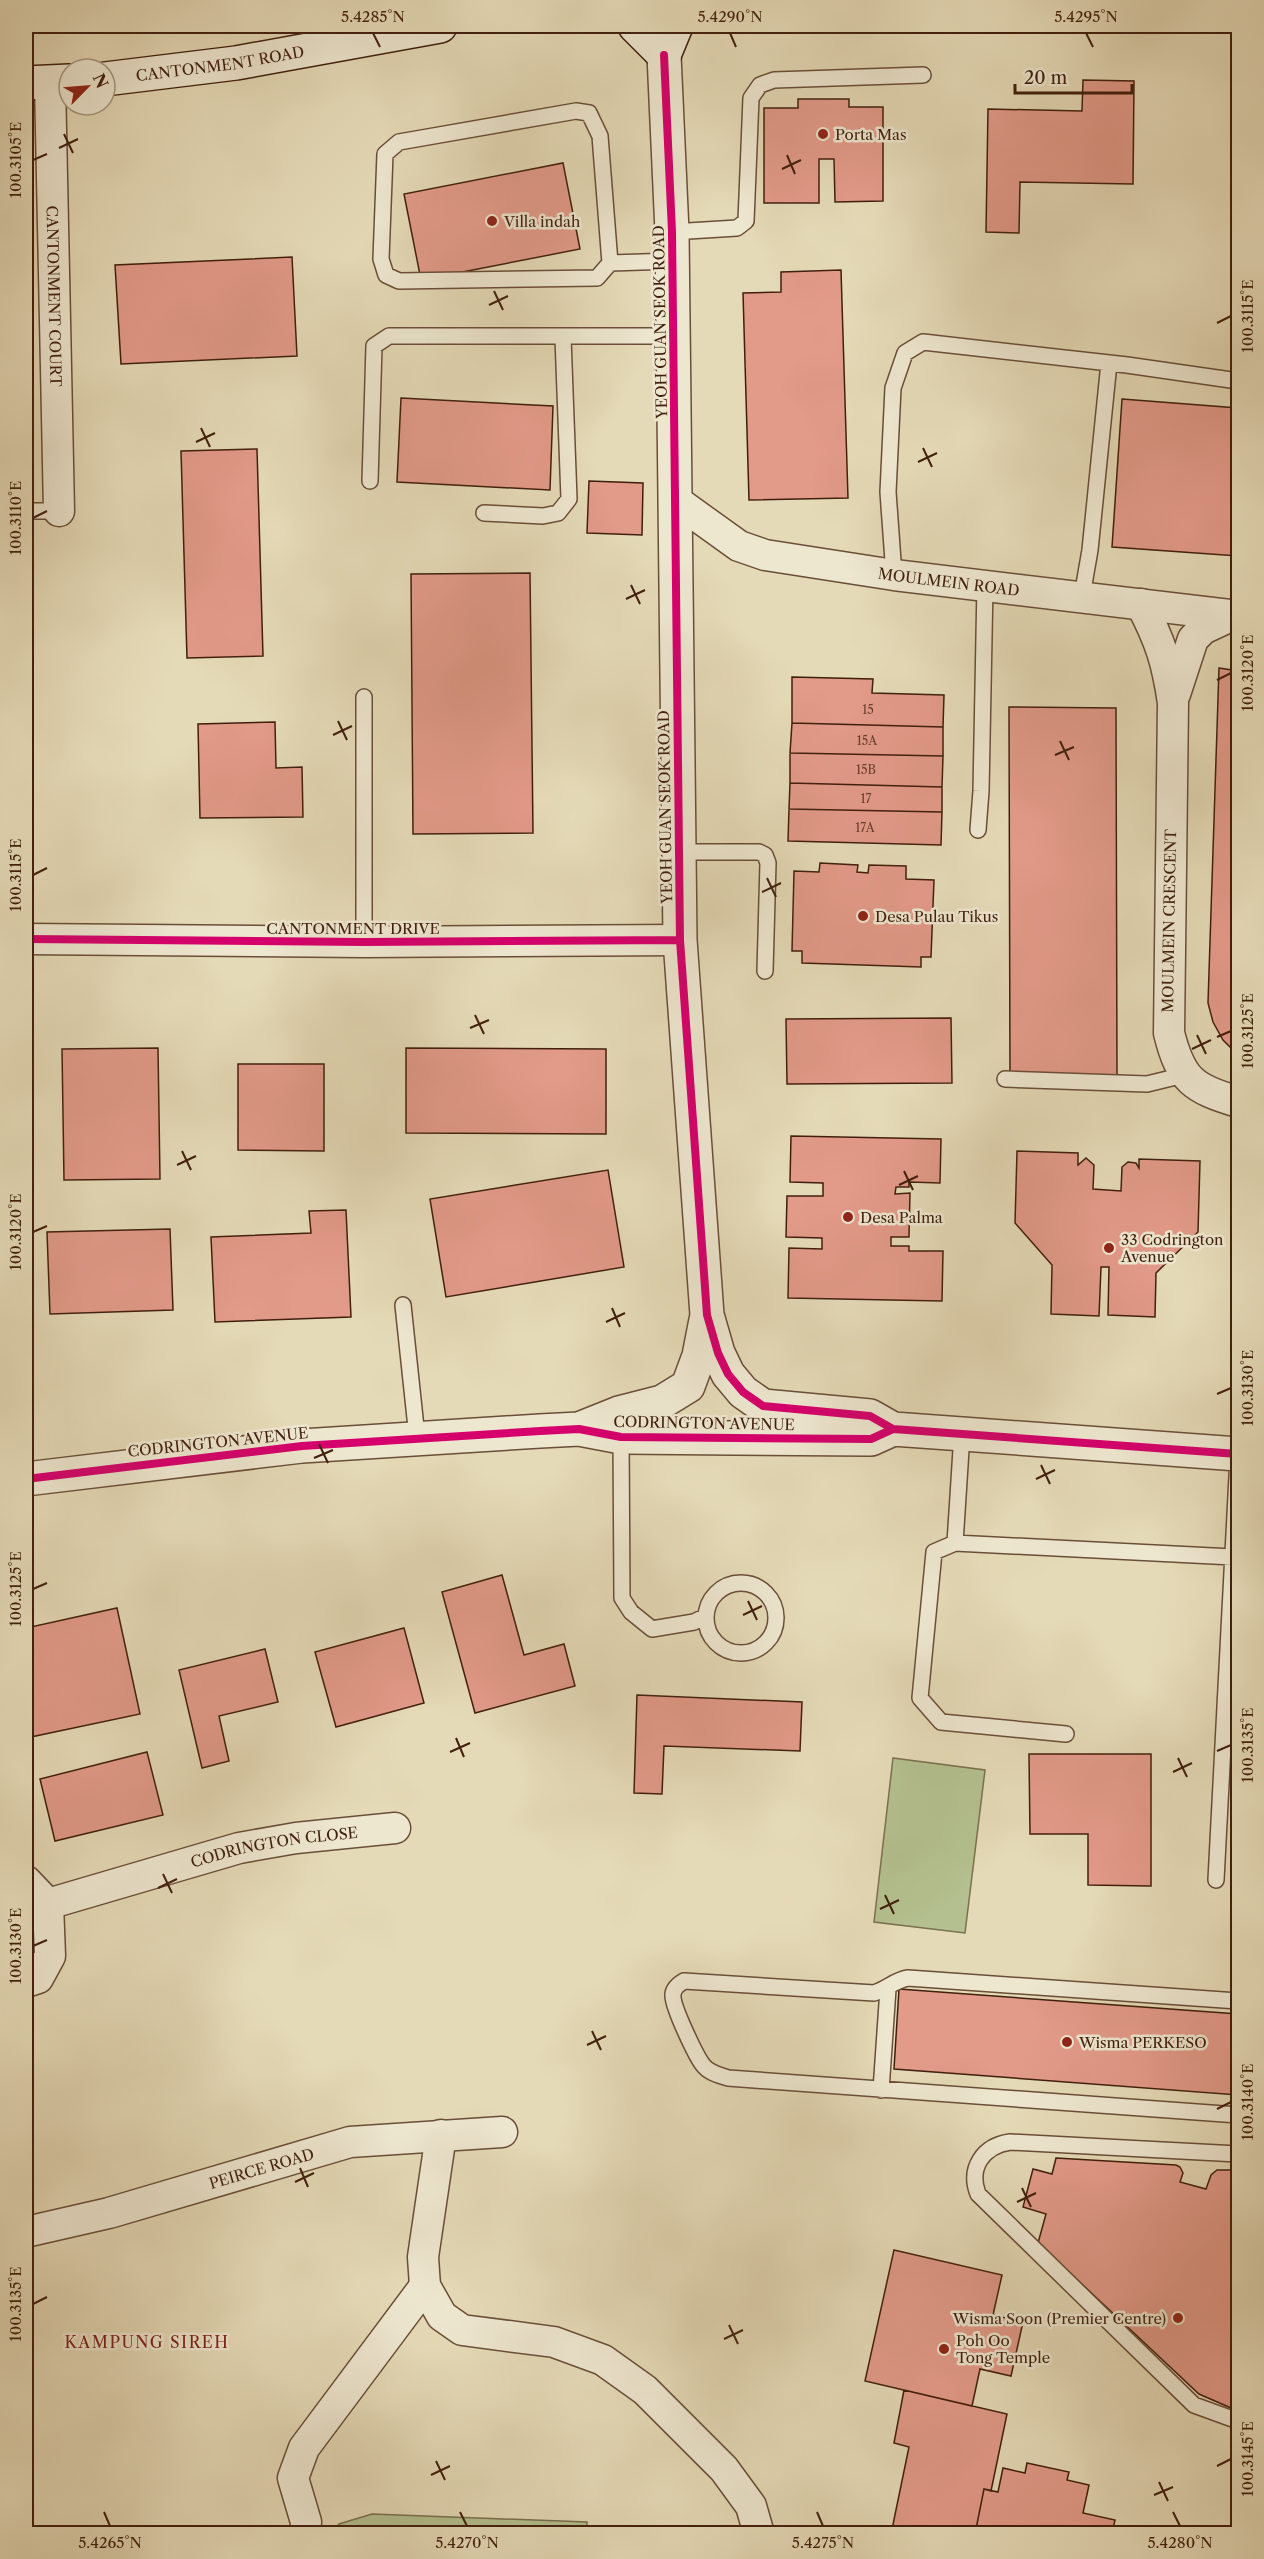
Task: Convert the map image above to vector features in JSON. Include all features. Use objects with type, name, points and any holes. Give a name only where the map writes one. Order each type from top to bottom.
[{"type":"street","name":"CANTONMENT ROAD","points":[[117,78],[236,63],[434,26]]},
{"type":"street","points":[[635,26],[670,40]]},
{"type":"street","name":"YEOH GUAN SEOK ROAD","points":[[670,40],[680,940],[707,1315],[718,1353],[728,1374],[743,1392],[763,1406],[870,1416],[893,1429]]},
{"type":"street","name":"CANTONMENT COURT","points":[[48,82],[59,511]]},
{"type":"street","name":"MOULMEIN ROAD","points":[[675,500],[717,532],[747,549],[765,555],[894,575],[1236,616]]},
{"type":"street","name":"MOULMEIN CRESCENT","points":[[1141,604],[1160,640],[1168,663],[1173,703],[1168,1033],[1174,1057],[1184,1075]]},
{"type":"street","name":"MOULMEIN CRESCENT","points":[[1173,703],[1193,639],[1203,630],[1236,616]]},
{"type":"street","name":"CANTONMENT DRIVE","points":[[26,939],[364,942],[680,940]]},
{"type":"street","points":[[1184,1075],[1194,1086],[1239,1102]]},
{"type":"street","name":"YEOH GUAN SEOK ROAD","points":[[579,1429],[619,1413],[662,1402],[688,1386],[699,1356],[707,1315]]},
{"type":"street","name":"CODRINGTON AVENUE","points":[[26,1479],[291,1447],[417,1437],[579,1429],[621,1437],[871,1439],[893,1429],[1239,1456]]},
{"type":"street","name":"CODRINGTON CLOSE","points":[[48,1904],[239,1848],[296,1838],[395,1828]]},
{"type":"street","points":[[26,1881],[48,1904],[50,1956],[38,1978],[26,1982]]},
{"type":"street","name":"PEIRCE ROAD","points":[[26,2232],[109,2213],[350,2142],[502,2132]]},
{"type":"street","points":[[441,2135],[423,2257],[426,2286],[442,2316],[462,2330],[554,2342],[603,2360],[645,2390],[724,2469],[751,2506],[759,2534]]},
{"type":"street","points":[[305,2534],[306,2522],[293,2478],[303,2448],[426,2286]]},
{"type":"lane","points":[[610,263],[600,136],[589,113],[576,111],[399,142],[385,154],[381,259],[386,275],[399,281],[597,278],[610,263],[737,228],[746,221],[752,98],[760,85],[774,80],[923,75]]},
{"type":"lane","points":[[370,481],[374,346],[389,336],[564,338],[674,336]]},
{"type":"lane","points":[[484,513],[543,516],[558,513],[569,499],[564,338]]},
{"type":"lane","points":[[894,575],[888,492],[893,388],[905,353],[922,342],[1109,363],[1239,381]]},
{"type":"lane","points":[[1082,596],[1090,550],[1109,363]]},
{"type":"lane","points":[[26,511],[59,511]]},
{"type":"lane","points":[[978,830],[981,791],[985,585]]},
{"type":"lane","points":[[364,697],[364,942]]},
{"type":"lane","points":[[679,852],[759,852],[765,855],[768,863],[765,971]]},
{"type":"lane","points":[[1005,1079],[1147,1084],[1184,1075]]},
{"type":"lane","points":[[403,1305],[417,1437]]},
{"type":"lane","points":[[955,1543],[962,1434]]},
{"type":"lane","points":[[621,1437],[622,1598],[631,1612],[652,1629],[694,1623],[706,1616],[708,1606],[722,1588],[742,1583],[763,1590],[775,1609],[776,1620],[774,1632],[767,1642],[758,1650],[746,1653],[722,1648],[708,1628],[706,1616]]},
{"type":"lane","points":[[1216,1880],[1239,1456]]},
{"type":"lane","points":[[1066,1734],[941,1722],[920,1698],[934,1552],[955,1543],[1233,1557]]},
{"type":"lane","points":[[1239,2001],[908,1978],[898,1980],[888,1989],[874,1993],[684,1981],[678,1984],[673,1994],[675,2006],[703,2066],[713,2074],[728,2078],[1239,2115]]},
{"type":"lane","points":[[881,2090],[888,1989]]},
{"type":"lane","points":[[1239,2154],[1010,2142],[998,2144],[988,2151],[974,2171],[973,2182],[978,2194],[1194,2405],[1239,2421]]},
{"type":"green space","points":[[893,1758],[985,1770],[965,1933],[874,1922]]},
{"type":"green space","points":[[372,2514],[587,2522],[587,2533],[331,2533],[339,2524]]},
{"type":"building","points":[[1083,80],[1134,81],[1133,184],[1020,182],[1019,233],[986,232],[988,109],[1082,111]]},
{"type":"building","name":"Porta Mas","points":[[798,99],[849,99],[849,107],[883,107],[883,201],[835,202],[834,159],[819,159],[819,203],[764,203],[764,108],[798,108]]},
{"type":"building","name":"Villa indah","points":[[563,163],[580,249],[421,280],[404,194]]},
{"type":"building","points":[[292,257],[297,356],[121,364],[115,265]]},
{"type":"building","points":[[841,270],[848,498],[749,500],[743,293],[781,292],[781,272]]},
{"type":"building","points":[[401,398],[553,406],[550,490],[397,482]]},
{"type":"building","points":[[1122,399],[1238,408],[1238,556],[1112,547]]},
{"type":"building","points":[[257,449],[263,656],[187,658],[181,451]]},
{"type":"building","points":[[589,481],[643,483],[642,535],[587,533]]},
{"type":"building","points":[[530,573],[533,833],[413,834],[411,574]]},
{"type":"building","points":[[1219,668],[1238,671],[1238,1055],[1223,1040],[1213,1022],[1208,1003]]},
{"type":"building","points":[[792,677],[873,679],[872,693],[944,695],[943,727],[792,723]]},
{"type":"building","points":[[1009,707],[1116,708],[1117,1076],[1010,1076]]},
{"type":"building","points":[[275,722],[276,768],[302,767],[303,817],[200,818],[198,724]]},
{"type":"building","points":[[792,723],[943,727],[943,756],[790,753]]},
{"type":"building","points":[[790,753],[943,756],[942,787],[790,783]]},
{"type":"building","points":[[790,783],[942,787],[942,812],[789,809]]},
{"type":"building","points":[[789,809],[942,812],[941,845],[788,841]]},
{"type":"building","name":"Desa Pulau Tikus","points":[[820,863],[858,865],[857,872],[868,873],[869,865],[906,866],[906,879],[934,880],[931,957],[921,957],[921,967],[802,963],[802,951],[792,951],[794,871],[819,872]]},
{"type":"building","points":[[951,1018],[952,1083],[787,1084],[786,1019]]},
{"type":"building","points":[[158,1048],[160,1179],[64,1180],[62,1049]]},
{"type":"building","points":[[406,1048],[606,1049],[606,1134],[406,1133]]},
{"type":"building","points":[[238,1064],[324,1064],[324,1151],[238,1150]]},
{"type":"building","name":"Desa Palma","points":[[791,1136],[941,1139],[940,1183],[909,1182],[909,1187],[896,1187],[895,1194],[910,1193],[909,1237],[891,1237],[891,1246],[909,1246],[909,1251],[943,1251],[942,1301],[788,1298],[789,1248],[822,1249],[822,1238],[786,1237],[787,1196],[823,1196],[823,1183],[790,1182]]},
{"type":"building","name":"33 Codrington Avenue","points":[[1017,1151],[1078,1153],[1078,1165],[1086,1158],[1094,1165],[1093,1189],[1121,1191],[1122,1167],[1128,1162],[1136,1163],[1139,1168],[1139,1159],[1200,1161],[1198,1232],[1156,1273],[1155,1317],[1108,1315],[1109,1267],[1101,1267],[1099,1316],[1051,1314],[1052,1265],[1015,1223]]},
{"type":"building","points":[[608,1170],[624,1267],[446,1297],[430,1199]]},
{"type":"building","points":[[346,1210],[351,1317],[215,1322],[211,1237],[311,1233],[309,1211]]},
{"type":"building","points":[[170,1229],[173,1310],[50,1314],[47,1232]]},
{"type":"building","points":[[502,1575],[524,1655],[564,1644],[575,1686],[475,1713],[442,1592]]},
{"type":"building","points":[[117,1608],[140,1714],[26,1738],[26,1628]]},
{"type":"building","points":[[404,1628],[424,1703],[336,1727],[315,1652]]},
{"type":"building","points":[[265,1649],[278,1702],[219,1716],[229,1761],[202,1768],[179,1670]]},
{"type":"building","points":[[637,1695],[802,1702],[800,1751],[664,1746],[662,1794],[634,1793]]},
{"type":"building","points":[[147,1752],[163,1815],[55,1841],[40,1779]]},
{"type":"building","points":[[1029,1754],[1151,1754],[1151,1886],[1088,1885],[1088,1834],[1030,1834]]},
{"type":"building","name":"Wisma PERKESO","points":[[899,1989],[1238,2014],[1238,2095],[894,2069]]},
{"type":"building","name":"Wisma Soon (Premier Centre)","points":[[1056,2158],[1176,2165],[1183,2173],[1180,2182],[1206,2189],[1211,2175],[1217,2170],[1238,2170],[1238,2411],[1199,2394],[1038,2243],[1046,2214],[1023,2207],[1033,2169],[1052,2174]]},
{"type":"building","name":"Poh Oo Tong Temple","points":[[894,2250],[1002,2275],[993,2315],[1023,2322],[1011,2376],[980,2369],[972,2406],[865,2381]]},
{"type":"building","points":[[904,2390],[1007,2414],[991,2491],[984,2489],[975,2534],[891,2534],[909,2447],[894,2443]]},
{"type":"building","points":[[1027,2463],[1069,2472],[1067,2480],[1089,2485],[1083,2513],[1115,2520],[1112,2534],[975,2534],[984,2489],[998,2492],[1003,2468],[1025,2473]]},
{"type":"cycle path","points":[[664,55],[672,232],[680,940],[707,1315],[718,1353],[728,1374],[743,1392],[763,1406],[870,1416],[893,1429]]},
{"type":"cycle path","points":[[26,939],[364,942],[680,940]]},
{"type":"cycle path","points":[[26,1479],[302,1446],[579,1429],[621,1437],[871,1439],[893,1429],[1238,1454]]},
{"type":"place","name":"Porta Mas","points":[[823,134]]},
{"type":"place","name":"Villa indah","points":[[492,221]]},
{"type":"place","name":"Desa Pulau Tikus","points":[[863,916]]},
{"type":"place","name":"Desa Palma","points":[[848,1217]]},
{"type":"place","name":"33 Codrington Avenue","points":[[1109,1248]]},
{"type":"place","name":"Wisma PERKESO","points":[[1067,2042]]},
{"type":"place","name":"Wisma Soon (Premier Centre)","points":[[1178,2318]]},
{"type":"place","name":"Poh Oo Tong Temple","points":[[944,2349]]},
{"type":"district","name":"KAMPUNG SIREH","points":[[147,2342]]}]
